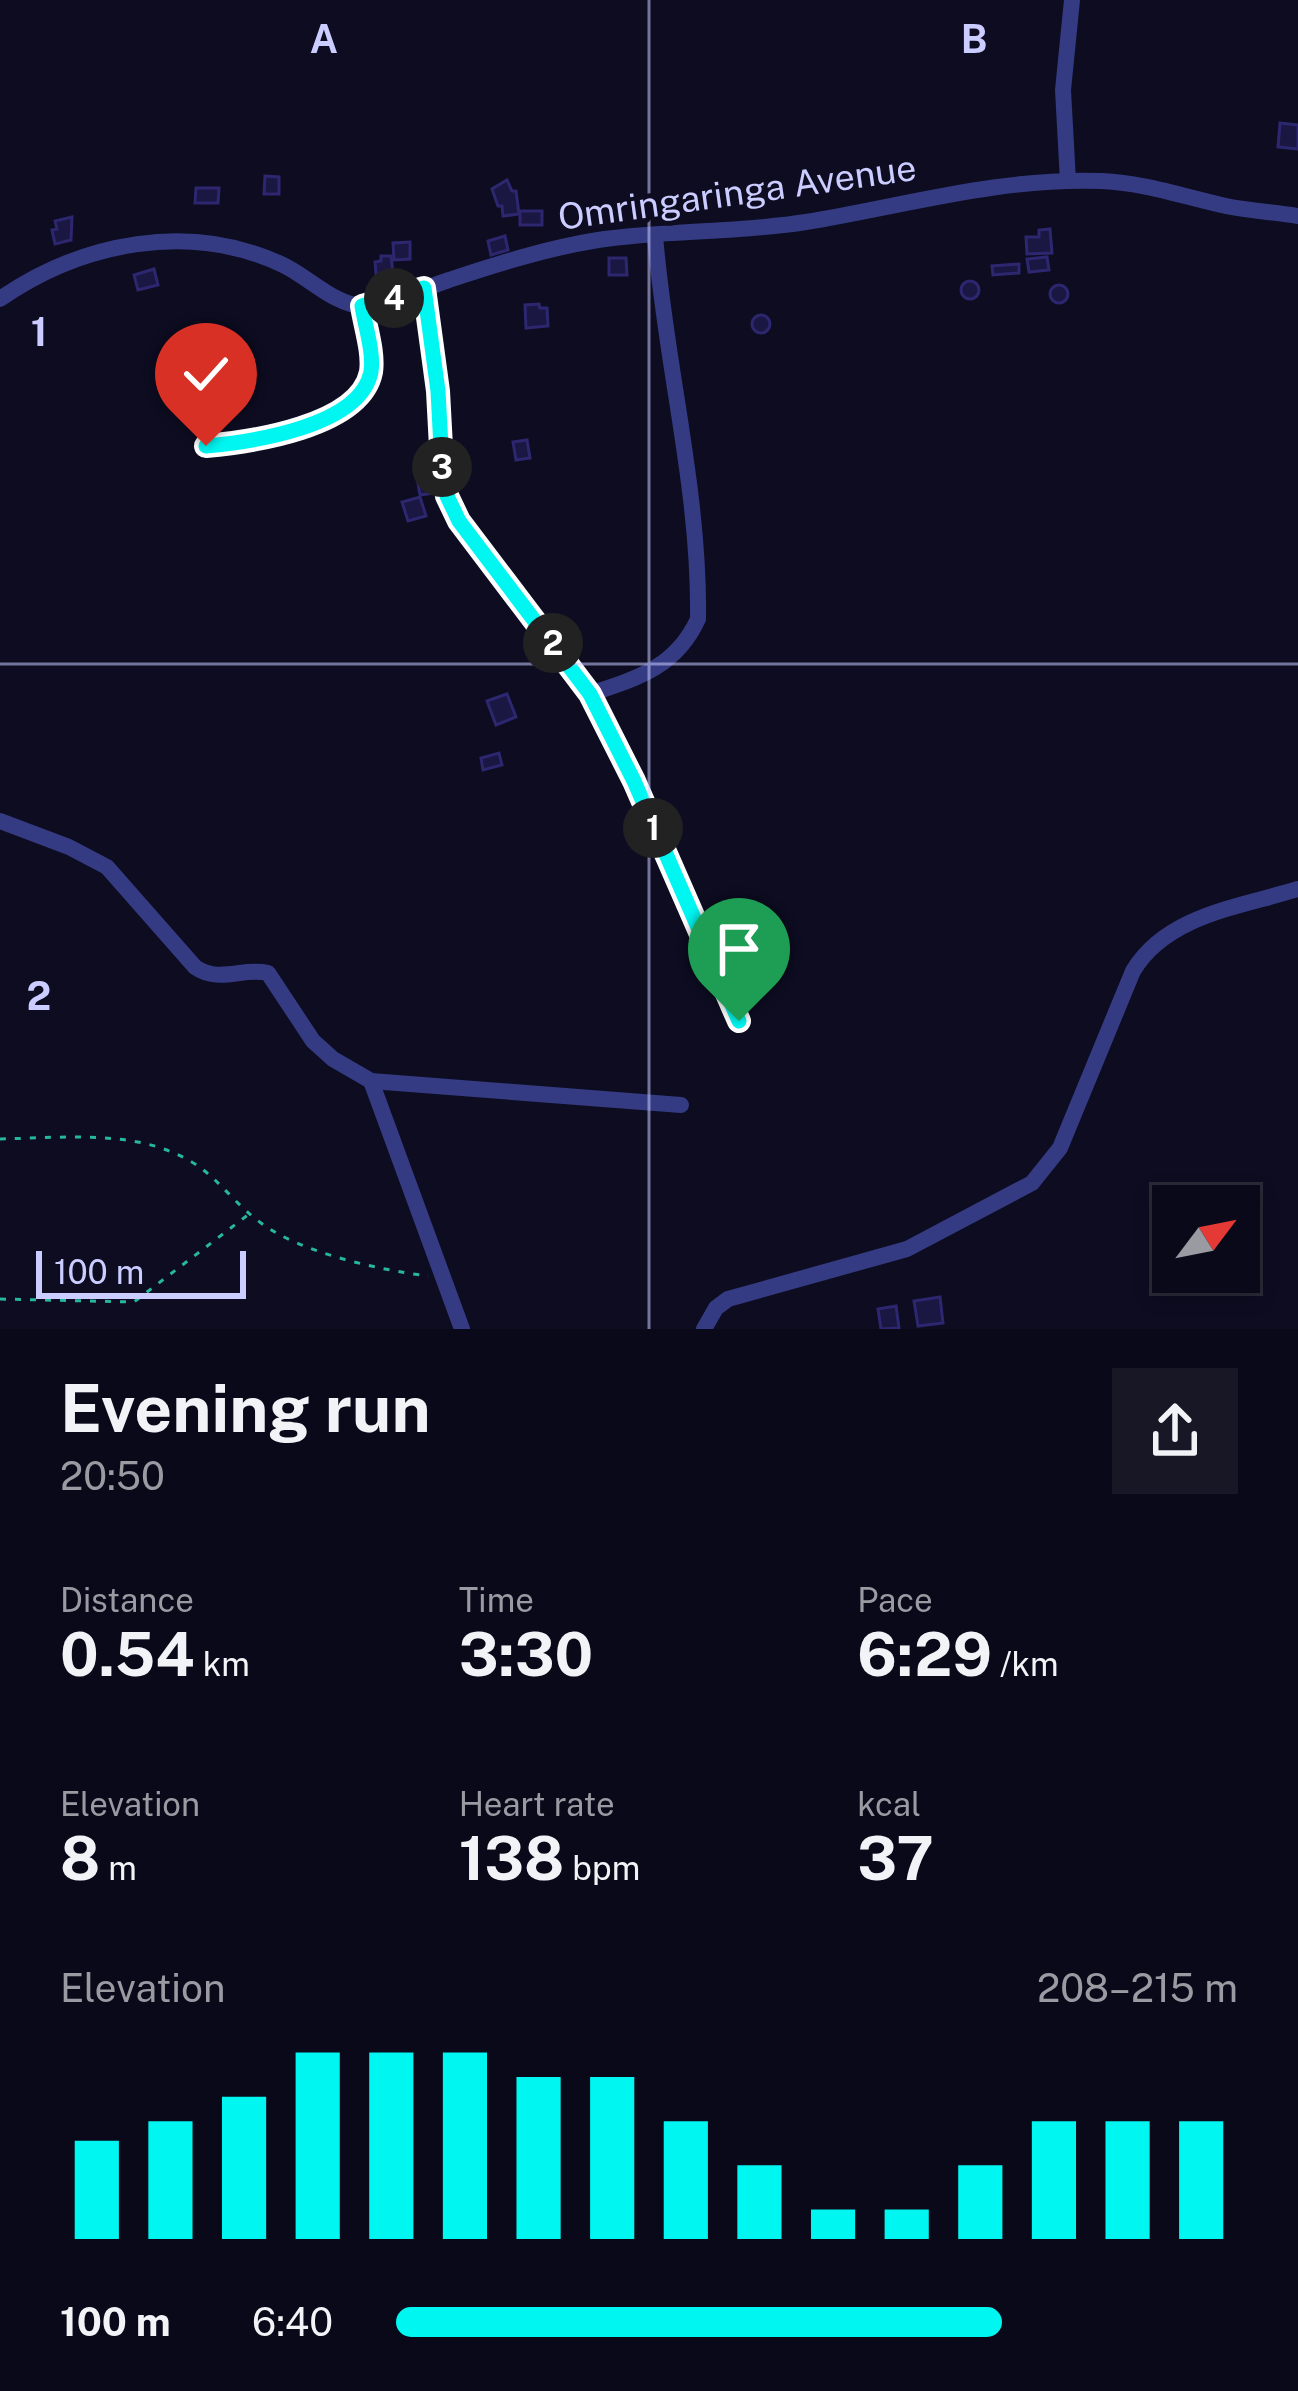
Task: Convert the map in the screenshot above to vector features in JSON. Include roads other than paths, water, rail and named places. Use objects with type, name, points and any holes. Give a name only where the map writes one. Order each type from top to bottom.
[{"type":"street","points":[[1068,181],[1063,90],[1072,0]]},
{"type":"street","name":"Omringaringa Avenue","points":[[362,306],[596,241],[805,222],[986,190],[1068,181],[1124,183],[1230,207],[1298,216]]},
{"type":"street","points":[[590,694],[659,668],[689,639],[698,619],[687,462],[655,235]]},
{"type":"street","points":[[0,299],[28,279],[77,257],[140,244],[186,242],[249,251],[314,281],[346,303],[362,306],[371,371],[364,388],[344,406],[283,434],[206,446]]},
{"type":"street","points":[[424,288],[447,496],[459,521],[590,694],[634,781],[739,1021]]},
{"type":"street","points":[[0,821],[107,867],[195,968],[207,975],[268,973],[313,1041],[371,1081],[680,1105]]},
{"type":"street","points":[[704,1329],[716,1308],[728,1299],[907,1249],[1033,1184],[1060,1148],[1133,971],[1148,949],[1188,923],[1298,890]]},
{"type":"street","points":[[371,1081],[461,1329]]}]
